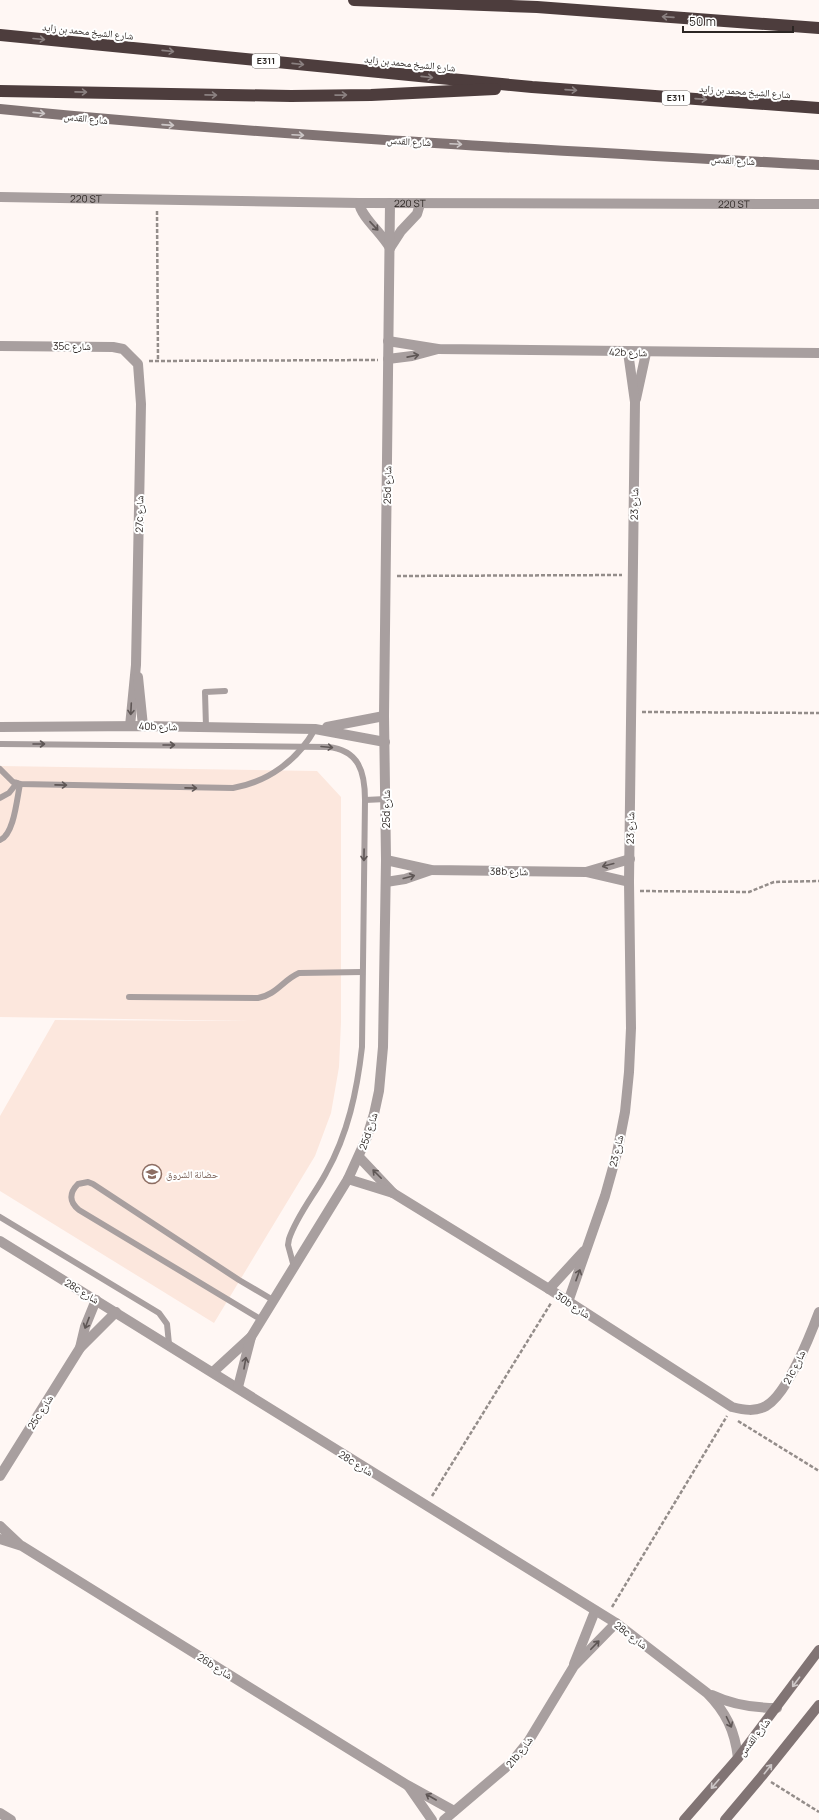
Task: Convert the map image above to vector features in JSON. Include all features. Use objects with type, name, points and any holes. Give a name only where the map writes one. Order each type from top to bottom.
[{"type":"highway","points":[[354,0],[537,7],[819,28]]},
{"type":"highway","points":[[499,0],[537,7]]},
{"type":"highway","name":"شارع الشيخ محمد بن زايد","points":[[0,35],[532,87],[819,108]]},
{"type":"highway","points":[[0,91],[291,96],[437,93],[532,87]]},
{"type":"main road","name":"شارع القدس","points":[[0,110],[135,123],[288,134],[819,165]]},
{"type":"main road","name":"شارع القدس","points":[[684,1820],[738,1758],[819,1650]]},
{"type":"main road","points":[[725,1820],[819,1705]]},
{"type":"street","name":"220 ST","points":[[0,197],[157,198],[420,204],[819,204]]},
{"type":"street","points":[[359,203],[362,214],[382,235],[390,248],[401,231],[417,214],[420,204]]},
{"type":"street","name":"25d شارع","points":[[238,1387],[251,1338],[348,1179],[359,1157],[374,1114],[382,1068],[386,882],[384,716],[390,203]]},
{"type":"street","name":"42b شارع","points":[[388,341],[438,349],[819,353]]},
{"type":"street","name":"35c شارع","points":[[0,346],[108,346],[123,349],[138,364]]},
{"type":"street","name":"42b شارع","points":[[388,360],[412,356],[438,349]]},
{"type":"street","name":"شارع 23","points":[[568,1302],[605,1196],[616,1153],[626,1098],[631,1028],[629,886],[635,402],[628,352]]},
{"type":"street","name":"شارع 23","points":[[635,402],[646,352]]},
{"type":"street","name":"27c شارع","points":[[130,726],[136,665],[141,390],[138,364]]},
{"type":"street","name":"27c شارع","points":[[136,665],[143,726]]},
{"type":"street","name":"40b شارع","points":[[315,729],[384,716]]},
{"type":"street","name":"40b شارع","points":[[0,726],[143,726],[315,729],[385,742]]},
{"type":"street","name":"38b شارع","points":[[386,860],[431,870],[586,872],[630,859]]},
{"type":"street","name":"38b شارع","points":[[386,882],[404,879],[431,870]]},
{"type":"street","name":"38b شارع","points":[[586,872],[629,886]]},
{"type":"street","name":"30b شارع","points":[[359,1157],[394,1193],[553,1292],[730,1411],[754,1410]]},
{"type":"street","name":"30b شارع","points":[[348,1179],[394,1193]]},
{"type":"street","name":"28c شارع","points":[[0,1241],[169,1344],[426,1506],[616,1623],[707,1693],[717,1703],[729,1722],[736,1743],[738,1758]]},
{"type":"street","name":"شارع 23","points":[[553,1292],[587,1248]]},
{"type":"street","name":"25c شارع","points":[[80,1348],[85,1327],[96,1300]]},
{"type":"street","name":"25c شارع","points":[[0,1476],[80,1348],[116,1312]]},
{"type":"street","name":"21c شارع","points":[[754,1410],[775,1400],[781,1391],[800,1356],[819,1312]]},
{"type":"street","name":"25d شارع","points":[[213,1372],[251,1338]]},
{"type":"street","name":"26b شارع","points":[[0,1526],[22,1546],[407,1785],[454,1811]]},
{"type":"street","name":"26b شارع","points":[[0,1539],[22,1546]]},
{"type":"street","name":"21b شارع","points":[[444,1820],[500,1774],[520,1753],[574,1666],[595,1610]]},
{"type":"street","name":"21b شارع","points":[[574,1666],[616,1623]]},
{"type":"street","name":"28c شارع","points":[[707,1693],[741,1705],[777,1708]]},
{"type":"street","name":"26b شارع","points":[[407,1785],[432,1820]]},
{"type":"street","points":[[0,1813],[11,1820]]},
{"type":"lane","points":[[206,727],[205,692],[225,691]]},
{"type":"lane","points":[[0,769],[19,784],[233,788],[247,785],[289,763],[306,746],[315,729]]},
{"type":"lane","points":[[0,744],[306,746],[336,748],[352,756],[363,772],[365,800],[362,1047],[358,1079],[351,1111],[341,1142],[327,1172],[291,1233],[288,1245],[294,1267]]},
{"type":"lane","points":[[0,798],[9,793],[19,784]]},
{"type":"lane","points":[[0,840],[9,832],[19,784]]},
{"type":"lane","points":[[365,800],[386,799]]},
{"type":"lane","points":[[129,997],[258,998],[275,992],[293,976],[299,973],[362,972]]},
{"type":"lane","points":[[262,1320],[79,1210],[72,1202],[72,1192],[74,1188],[83,1182],[93,1184],[233,1276],[273,1300]]},
{"type":"lane","points":[[0,1217],[159,1313],[167,1324],[169,1344]]},
{"type":"path","points":[[157,198],[158,361]]},
{"type":"path","points":[[138,364],[146,361],[388,360]]},
{"type":"path","points":[[386,576],[633,575]]},
{"type":"path","points":[[631,712],[819,713]]},
{"type":"path","points":[[629,886],[749,892],[774,882],[819,881]]},
{"type":"path","points":[[426,1506],[553,1292]]},
{"type":"path","points":[[606,1617],[730,1411],[819,1471]]},
{"type":"path","points":[[762,1776],[819,1812]]},
{"type":"shaded area","points":[[0,766],[317,771],[341,797],[341,1022],[339,1067],[331,1113],[315,1156],[214,1323],[0,1191],[0,1116],[55,1020],[249,1021],[0,1017]]},
{"type":"place","name":"حضانة الشروق","points":[[152,1174]]}]
